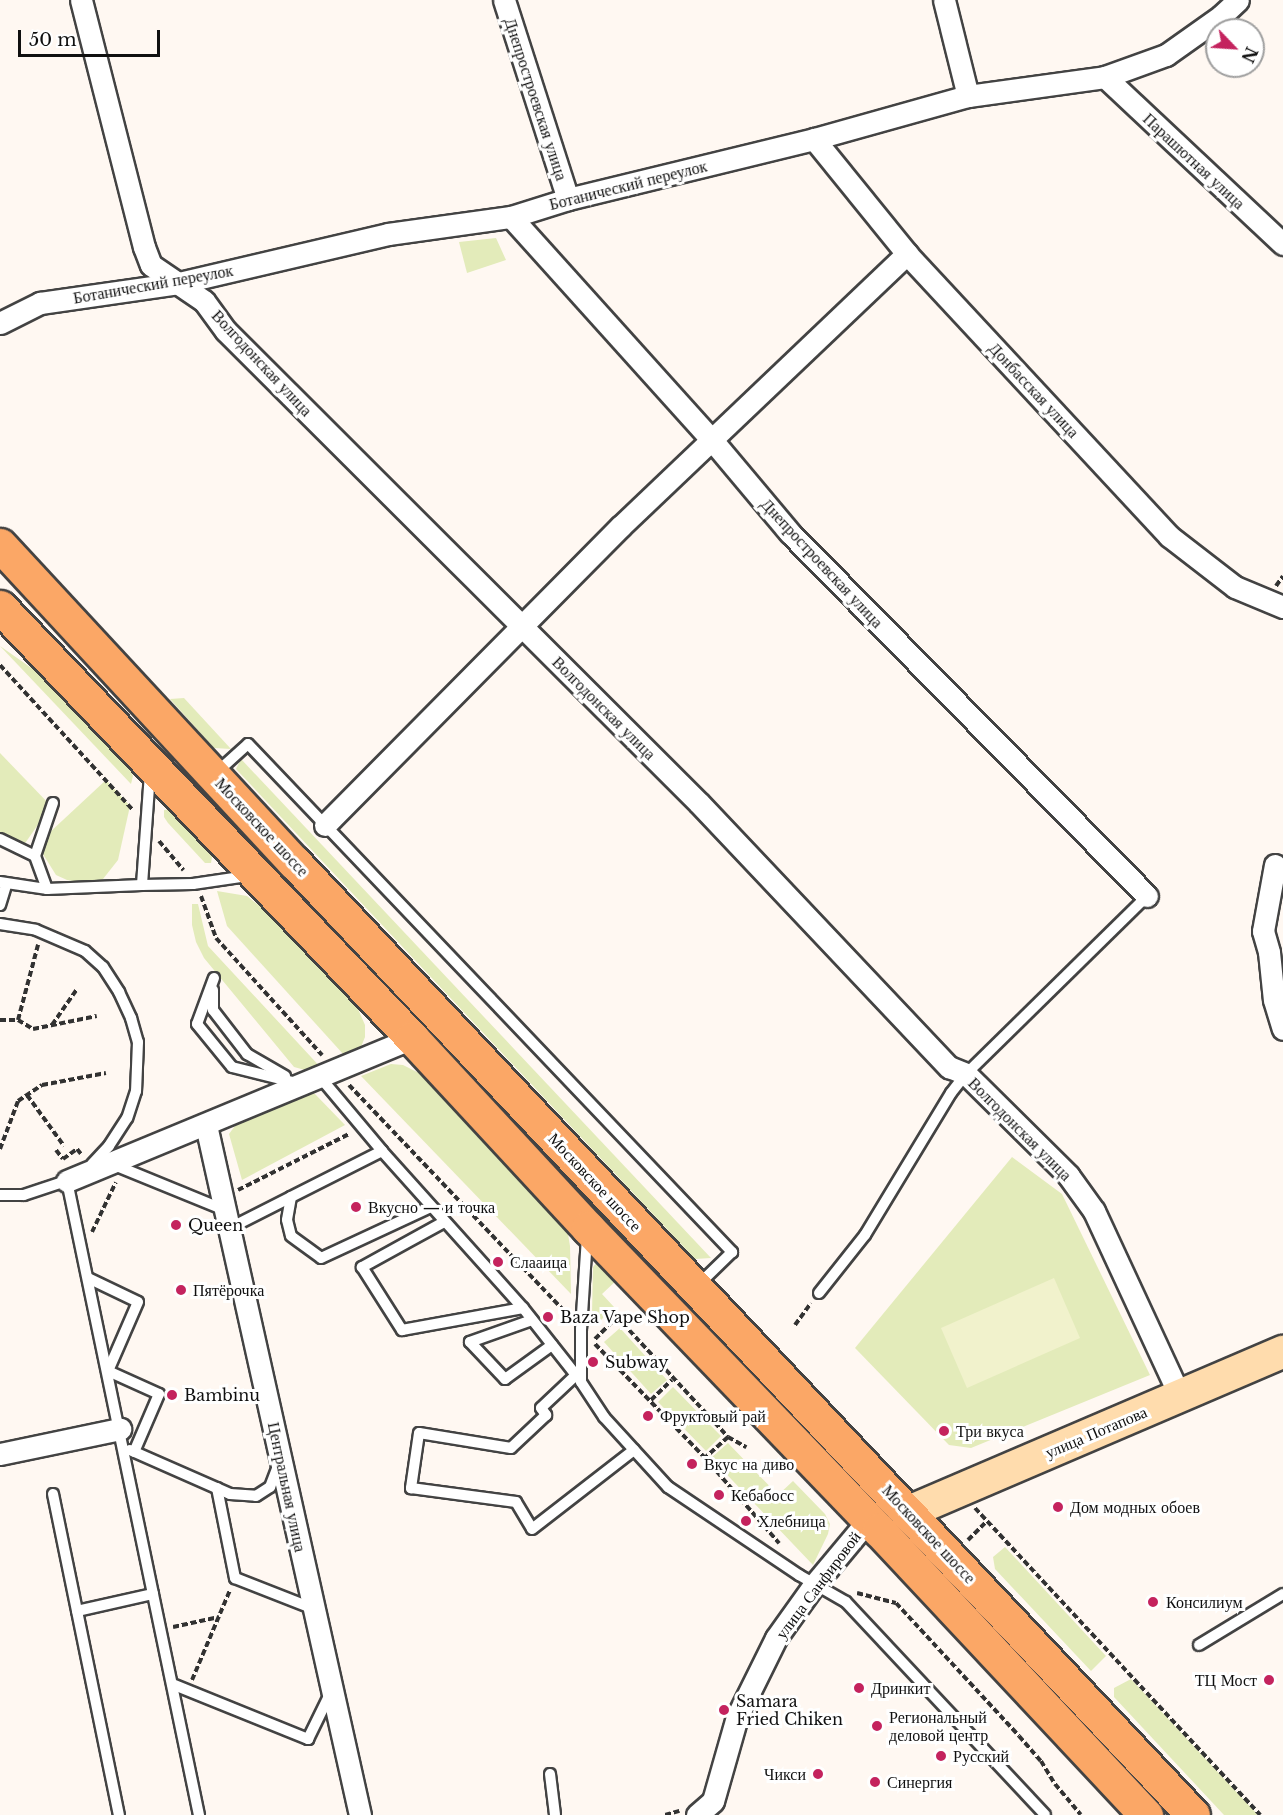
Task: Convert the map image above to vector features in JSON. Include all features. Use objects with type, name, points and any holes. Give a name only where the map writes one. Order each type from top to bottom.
[{"type":"main road","name":"Московское шоссе","points":[[0,545],[695,1288],[1146,1815]]},
{"type":"main road","name":"Московское шоссе","points":[[0,578],[890,1517],[1169,1815]]},
{"type":"main road","name":"Московское шоссе","points":[[0,607],[412,1038],[588,1228],[890,1517],[1193,1815]]},
{"type":"street","name":"Волгодонская улица","points":[[81,0],[144,247],[151,265],[204,301],[226,331],[699,803],[949,1067],[966,1074],[1068,1175],[1094,1211],[1180,1396]]},
{"type":"street","name":"Днепростроевская улица","points":[[504,0],[568,199]]},
{"type":"street","points":[[944,0],[968,96]]},
{"type":"street","name":"Ботанический переулок","points":[[0,323],[40,303],[179,283],[388,234],[511,217],[568,199],[814,139],[968,96],[1105,77],[1166,54],[1221,16],[1238,0]]},
{"type":"street","name":"Парашютная улица","points":[[1105,77],[1283,244]]},
{"type":"street","name":"Донбасская улица","points":[[814,139],[907,254],[1168,536],[1235,586],[1283,607]]},
{"type":"street","name":"Днепростроевская улица","points":[[511,217],[712,440],[790,533],[1147,896]]},
{"type":"street","points":[[326,825],[522,625],[907,254]]},
{"type":"street","points":[[1275,865],[1263,931],[1269,952],[1274,1000],[1283,1029]]},
{"type":"street","points":[[67,1181],[412,1038]]},
{"type":"street","name":"Центральная улица","points":[[206,1125],[360,1815]]},
{"type":"street","name":"улица Потапова","points":[[890,1517],[1282,1353]]},
{"type":"street","points":[[0,1455],[122,1438]]},
{"type":"street","name":"улица Санфировой","points":[[696,1815],[719,1808],[737,1717],[776,1638],[814,1585],[890,1517]]},
{"type":"lane","points":[[214,775],[248,744],[732,1252],[695,1288]]},
{"type":"lane","points":[[142,885],[150,763]]},
{"type":"lane","points":[[47,888],[35,856],[53,802]]},
{"type":"lane","points":[[0,838],[35,856]]},
{"type":"lane","points":[[0,905],[3,883],[47,888],[193,884],[255,875]]},
{"type":"lane","points":[[819,1293],[865,1235],[946,1102],[966,1074],[1147,896]]},
{"type":"lane","points":[[0,924],[36,930],[85,951],[103,967],[119,992],[131,1018],[138,1042],[139,1071],[136,1091],[112,1164],[226,1212],[291,1197],[382,1151]]},
{"type":"lane","points":[[214,978],[213,1010],[247,1054],[296,1083],[232,1067],[197,1024],[214,978]]},
{"type":"lane","points":[[328,1073],[362,1128],[430,1207],[523,1308],[579,1378],[604,1417],[668,1487],[814,1585],[846,1602],[1045,1815]]},
{"type":"lane","points":[[0,1195],[24,1195],[67,1181],[96,1160],[110,1146],[127,1118]]},
{"type":"lane","points":[[67,1181],[199,1815]]},
{"type":"lane","points":[[291,1197],[287,1220],[291,1236],[304,1248],[321,1258],[430,1207]]},
{"type":"lane","points":[[444,1222],[362,1267],[402,1330],[523,1308]]},
{"type":"lane","points":[[588,1228],[579,1378],[541,1408],[546,1415],[511,1448],[419,1433],[411,1488],[516,1502],[532,1529],[634,1450]]},
{"type":"lane","points":[[88,1278],[138,1302],[108,1371]]},
{"type":"lane","points":[[532,1320],[470,1342],[506,1379],[552,1345]]},
{"type":"lane","points":[[108,1371],[159,1394],[134,1452]]},
{"type":"lane","points":[[122,1438],[134,1452],[230,1494],[256,1497],[270,1487],[281,1458]]},
{"type":"lane","points":[[217,1488],[235,1578],[314,1609]]},
{"type":"lane","points":[[53,1494],[118,1815]]},
{"type":"lane","points":[[77,1611],[153,1594]]},
{"type":"lane","points":[[1199,1646],[1283,1594]]},
{"type":"lane","points":[[172,1684],[308,1739],[332,1689]]},
{"type":"lane","points":[[550,1774],[555,1815]]},
{"type":"path","points":[[0,665],[108,780],[179,863],[204,901],[216,938],[328,1073],[380,1119],[651,1400],[781,1545]]},
{"type":"path","points":[[18,1020],[39,942]]},
{"type":"path","points":[[52,1025],[77,989]]},
{"type":"path","points":[[0,1020],[18,1020],[33,1029],[97,1016]]},
{"type":"path","points":[[0,1149],[15,1104],[27,1095],[42,1085],[106,1073]]},
{"type":"path","points":[[27,1095],[64,1146]]},
{"type":"path","points":[[226,1212],[380,1119]]},
{"type":"path","points":[[56,1150],[63,1159],[77,1149],[83,1156]]},
{"type":"path","points":[[795,1325],[819,1293]]},
{"type":"path","points":[[592,1341],[617,1317],[728,1437],[746,1447]]},
{"type":"path","points":[[651,1400],[673,1380]]},
{"type":"path","points":[[705,1458],[728,1437]]},
{"type":"path","points":[[973,1506],[1260,1815]]},
{"type":"path","points":[[961,1547],[987,1521]]},
{"type":"path","points":[[188,1690],[235,1578]]},
{"type":"path","points":[[854,1592],[896,1603],[1034,1752],[1055,1784],[1081,1815]]},
{"type":"green space","points":[[496,238],[506,260],[467,273],[459,242]]},
{"type":"green space","points":[[0,646],[57,686],[126,759],[133,776],[131,784]]},
{"type":"green space","points":[[184,698],[231,749],[214,748],[170,699]]},
{"type":"green space","points":[[0,753],[51,806],[21,849],[0,840]]},
{"type":"green space","points":[[241,759],[711,1258],[695,1259],[236,769]]},
{"type":"green space","points":[[106,780],[130,806],[118,860],[103,879],[92,884],[67,880],[56,875],[41,851],[49,833]]},
{"type":"green space","points":[[171,809],[210,850],[211,863],[205,863],[168,823],[164,817],[164,810]]},
{"type":"green space","points":[[217,891],[247,896],[277,920],[358,1009],[365,1025],[365,1037],[361,1047],[344,1055],[227,926]]},
{"type":"green space","points":[[192,904],[198,904],[208,946],[324,1071],[316,1073],[294,1067],[204,958],[196,942],[192,925]]},
{"type":"green space","points":[[391,1064],[403,1065],[423,1075],[562,1222],[568,1234],[570,1246],[571,1294],[361,1076]]},
{"type":"green space","points":[[301,1090],[315,1094],[345,1125],[242,1180],[229,1134],[243,1115]]},
{"type":"green space","points":[[1012,1157],[1062,1194],[1150,1375],[971,1448],[949,1445],[855,1348]]},
{"type":"green space","points":[[597,1262],[602,1262],[618,1279],[602,1294],[614,1307],[600,1321],[592,1313],[593,1267]]},
{"type":"green space","points":[[1054,1278],[1080,1338],[967,1388],[941,1328]]},
{"type":"green space","points":[[620,1328],[667,1380],[651,1394],[604,1342]]},
{"type":"green space","points":[[673,1387],[721,1436],[706,1451],[658,1402]]},
{"type":"green space","points":[[728,1443],[778,1495],[793,1481],[825,1514],[830,1524],[828,1534],[813,1565],[711,1458]]},
{"type":"green space","points":[[1005,1547],[1106,1656],[1091,1671],[995,1569],[993,1557]]},
{"type":"green space","points":[[1131,1679],[1258,1815],[1224,1815],[1114,1697],[1114,1688]]},
{"type":"place","name":"Вкусно — и точка","points":[[356,1207]]},
{"type":"place","name":"Queen","points":[[176,1225]]},
{"type":"place","name":"Слааица","points":[[498,1262]]},
{"type":"place","name":"Пятёрочка","points":[[181,1290]]},
{"type":"place","name":"Baza Vape Shop","points":[[548,1317]]},
{"type":"place","name":"Subway","points":[[593,1362]]},
{"type":"place","name":"Bambinu","points":[[172,1395]]},
{"type":"place","name":"Фруктовый рай","points":[[648,1416]]},
{"type":"place","name":"Три вкуса","points":[[944,1431]]},
{"type":"place","name":"Вкус на диво","points":[[692,1464]]},
{"type":"place","name":"Кебабосс","points":[[719,1495]]},
{"type":"place","name":"Дом модных обоев","points":[[1058,1507]]},
{"type":"place","name":"Хлебница","points":[[746,1521]]},
{"type":"place","name":"Консилиум","points":[[1153,1602]]},
{"type":"place","name":"ТЦ Мост","points":[[1269,1680]]},
{"type":"place","name":"Дринкит","points":[[859,1688]]},
{"type":"place","name":"Samara Fried Chiken","points":[[724,1710]]},
{"type":"place","name":"Региональный деловой центр","points":[[877,1726]]},
{"type":"place","name":"Русский","points":[[941,1756]]},
{"type":"place","name":"Чикси","points":[[818,1774]]},
{"type":"place","name":"Синергия","points":[[875,1782]]}]
